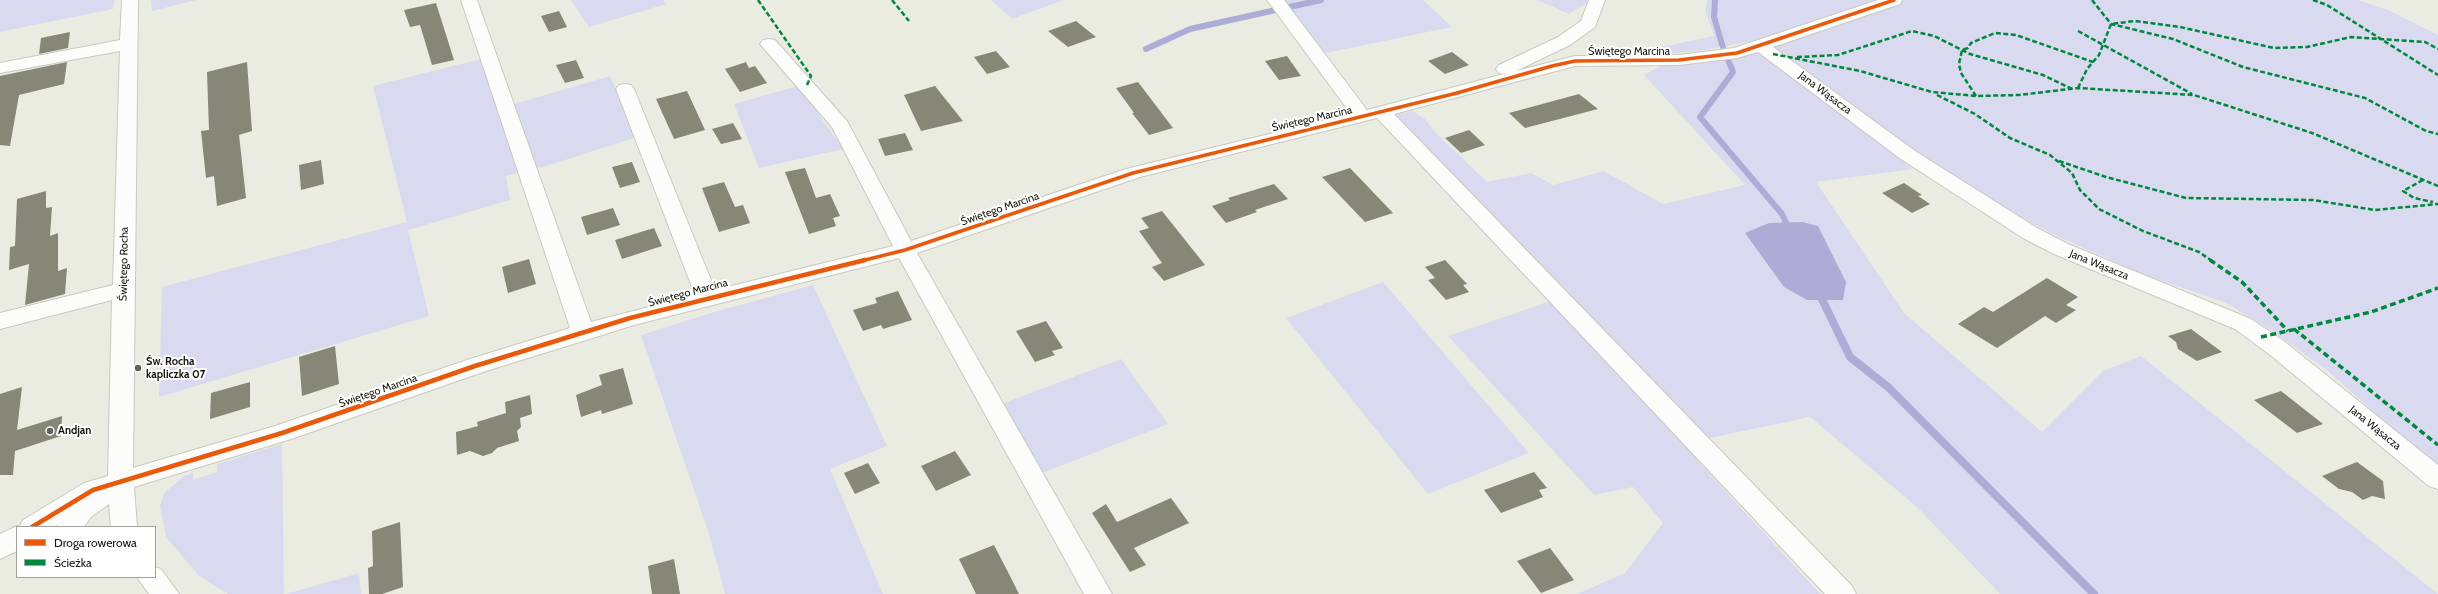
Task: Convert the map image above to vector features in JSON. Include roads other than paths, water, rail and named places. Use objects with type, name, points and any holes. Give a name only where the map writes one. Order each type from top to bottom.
[{"type":"street","name":"Świętego Rocha","points":[[124,526],[122,521],[120,482],[130,0]]},
{"type":"street","points":[[469,0],[583,332]]},
{"type":"street","points":[[1275,0],[1372,114],[1842,594]]},
{"type":"street","points":[[1457,93],[1564,41],[1589,23],[1597,0]]},
{"type":"street","name":"Świętego Marcina","points":[[34,526],[93,490],[282,433],[475,366],[583,332],[707,298],[905,250],[1133,173],[1457,93],[1575,61],[1687,60],[1737,53],[1894,0]]},
{"type":"street","points":[[0,68],[129,44]]},
{"type":"street","points":[[768,44],[840,125],[905,250],[1098,594]]},
{"type":"street","name":"Jana Wąsacza","points":[[1760,45],[1908,155],[2030,233],[2061,249],[2243,324],[2277,348],[2438,480]]},
{"type":"street","points":[[625,89],[707,298]]},
{"type":"street","points":[[0,321],[124,290]]},
{"type":"street","points":[[70,526],[82,510],[120,482]]},
{"type":"street","points":[[0,548],[16,538]]},
{"type":"street","points":[[152,578],[165,594]]},
{"type":"water","points":[[1802,222],[1818,226],[1846,282],[1843,300],[1807,300],[1784,287],[1745,233],[1769,223]]},
{"type":"waterway","points":[[1146,49],[1190,29],[1321,0]]},
{"type":"waterway","points":[[1715,0],[1714,17],[1724,51]]},
{"type":"waterway","points":[[1727,57],[1733,72],[1700,117],[1782,214],[1789,229]]},
{"type":"waterway","points":[[1818,291],[1850,357],[1888,387],[2094,594]]},
{"type":"place","name":"Św. Rocha kapliczka 07","points":[[138,368]]},
{"type":"place","name":"Andjan","points":[[50,431]]}]
